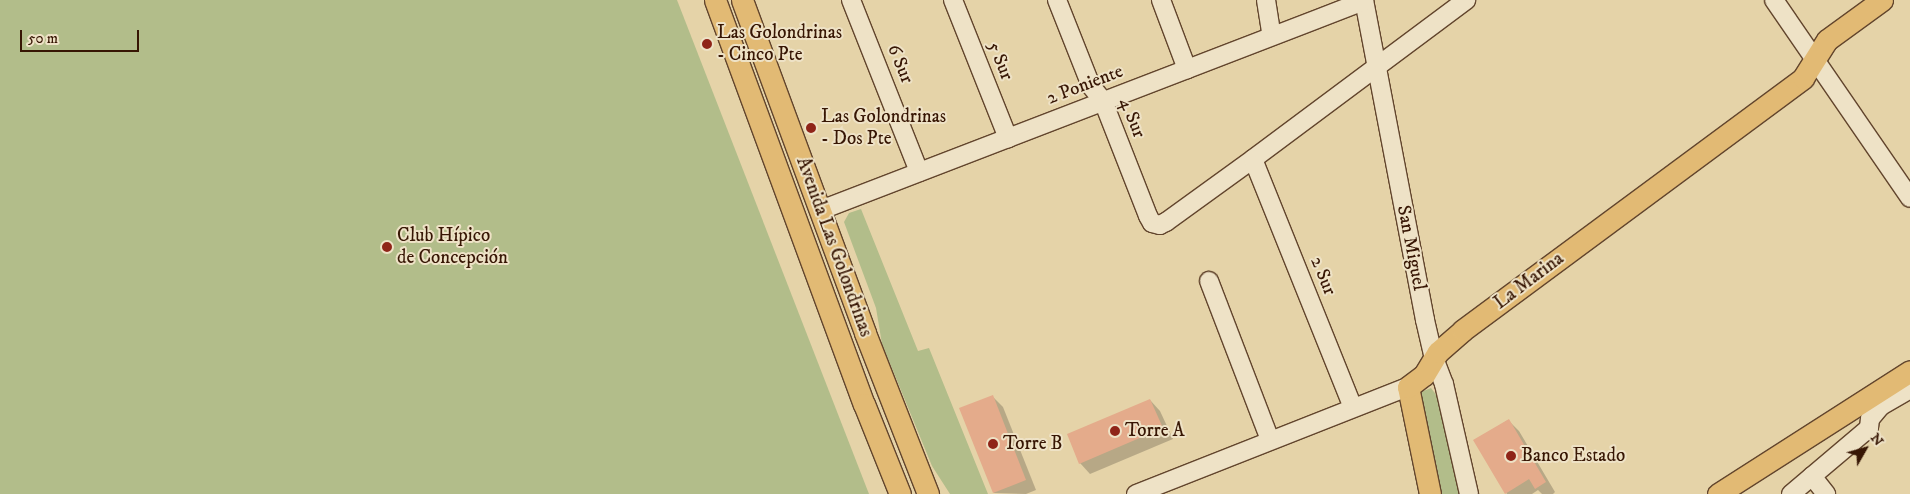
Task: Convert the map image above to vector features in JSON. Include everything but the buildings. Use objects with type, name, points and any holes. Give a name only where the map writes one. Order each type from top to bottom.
[{"type":"main road","name":"Avenida Las Golondrinas","points":[[715,0],[864,404],[900,494]]},
{"type":"main road","name":"Avenida Las Golondrinas","points":[[742,0],[928,494]]},
{"type":"main road","name":"La Marina","points":[[1408,387],[1420,380],[1444,345],[1463,330],[1803,78],[1827,40],[1882,0]]},
{"type":"main road","points":[[1718,494],[1910,370]]},
{"type":"main road","points":[[1408,387],[1430,494]]},
{"type":"main road","points":[[917,468],[933,494]]},
{"type":"street","name":"6 Sur","points":[[851,0],[919,172]]},
{"type":"street","name":"5 Sur","points":[[953,0],[1008,138]]},
{"type":"street","name":"4 Sur","points":[[1057,0],[1091,86],[1103,101],[1148,216],[1156,224],[1166,222],[1253,160]]},
{"type":"street","points":[[1161,0],[1187,69]]},
{"type":"street","points":[[1266,0],[1272,36]]},
{"type":"street","name":"2 Poniente","points":[[821,210],[1364,0]]},
{"type":"street","name":"San Miguel","points":[[1364,0],[1434,358],[1444,384],[1469,494]]},
{"type":"street","points":[[1253,160],[1466,0]]},
{"type":"street","points":[[1774,0],[1910,198]]},
{"type":"street","name":"2 Sur","points":[[1253,160],[1353,408]]},
{"type":"street","points":[[1208,281],[1270,440]]},
{"type":"street","name":"La Marina","points":[[1136,494],[1408,387]]},
{"type":"street","points":[[1791,494],[1869,428],[1870,419],[1881,406],[1910,389]]},
{"type":"street","points":[[1812,476],[1826,494]]},
{"type":"green space","name":"Club Hípico de Concepción","points":[[0,0],[677,0],[869,494],[0,494]]},
{"type":"green space","points":[[861,209],[918,351],[929,348],[988,494],[950,494],[932,466],[882,344],[876,308],[844,222],[849,213]]},
{"type":"green space","points":[[1431,388],[1440,400],[1460,494],[1439,494],[1419,399],[1421,392]]},
{"type":"place","name":"Las Golondrinas - Cinco Pte","points":[[707,44]]},
{"type":"place","name":"Las Golondrinas - Dos Pte","points":[[811,128]]},
{"type":"place","name":"Club Hípico de Concepción","points":[[387,247]]},
{"type":"place","name":"Torre A","points":[[1115,431]]},
{"type":"place","name":"Torre B","points":[[993,444]]},
{"type":"place","name":"Banco Estado","points":[[1511,456]]}]
